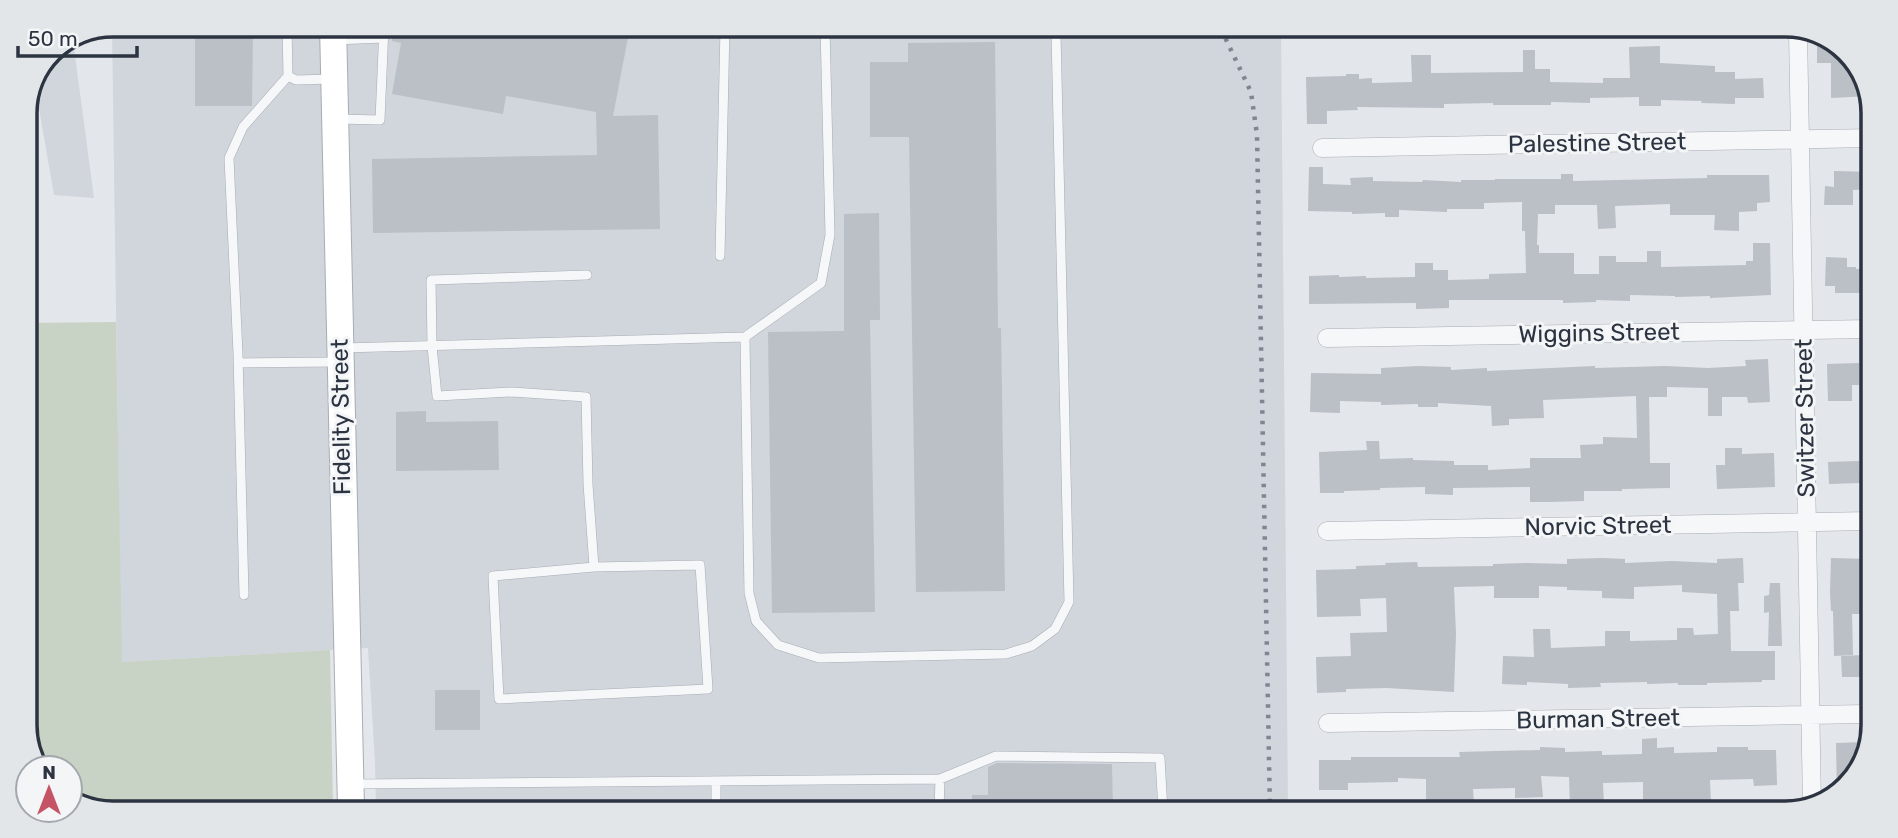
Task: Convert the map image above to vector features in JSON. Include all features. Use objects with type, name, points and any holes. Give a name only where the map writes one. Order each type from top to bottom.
[{"type":"main road","name":"Fidelity Street","points":[[333,37],[351,796]]},
{"type":"street","name":"Switzer Street","points":[[1798,38],[1812,796]]},
{"type":"street","name":"Palestine Street","points":[[1322,148],[1861,138]]},
{"type":"street","name":"Wiggins Street","points":[[1326,338],[1861,329]]},
{"type":"street","name":"Norvic Street","points":[[1327,531],[1861,521]]},
{"type":"street","name":"Burman Street","points":[[1328,723],[1861,714]]},
{"type":"lane","points":[[244,595],[229,158],[243,127],[288,76],[287,37]]},
{"type":"lane","points":[[335,119],[380,120],[384,38],[374,37]]},
{"type":"lane","points":[[720,256],[725,37]]},
{"type":"lane","points":[[238,363],[432,346],[745,337],[821,283],[830,235],[825,37]]},
{"type":"lane","points":[[745,337],[749,593],[756,621],[778,645],[819,659],[1006,654],[1032,646],[1055,629],[1069,602],[1055,37]]},
{"type":"lane","points":[[288,76],[296,80],[334,79]]},
{"type":"lane","points":[[587,275],[431,280],[432,346],[437,396],[512,392],[586,397],[594,567]]},
{"type":"lane","points":[[700,565],[708,689],[499,699],[492,576],[594,567],[700,565]]},
{"type":"lane","points":[[351,796],[716,781],[940,779],[996,756],[1160,758],[1162,801]]},
{"type":"lane","points":[[939,801],[940,779]]},
{"type":"lane","points":[[716,781],[716,801]]},
{"type":"shaded area","points":[[112,37],[1281,37],[1288,801],[376,801],[368,648],[121,662]]},
{"type":"shaded area","points":[[74,48],[94,198],[54,195],[38,102],[39,93],[53,67]]},
{"type":"green space","points":[[116,322],[122,662],[330,650],[333,801],[98,800],[84,795],[84,754],[43,754],[37,730],[37,323]]},
{"type":"building","points":[[195,37],[253,37],[252,106],[195,106]]},
{"type":"building","points":[[393,37],[628,37],[613,116],[658,115],[660,229],[373,233],[372,159],[597,155],[596,112],[506,96],[503,114],[392,94],[401,43],[392,41]]},
{"type":"building","points":[[995,42],[998,328],[1001,328],[1005,591],[916,592],[909,137],[870,137],[870,62],[908,62],[908,43]]},
{"type":"building","points":[[1817,44],[1842,63],[1853,79],[1860,96],[1831,98],[1831,63],[1817,63]]},
{"type":"building","points":[[1660,46],[1660,63],[1715,66],[1715,72],[1735,72],[1735,79],[1763,78],[1764,98],[1735,98],[1735,104],[1661,100],[1661,106],[1639,106],[1639,97],[1590,98],[1590,103],[1551,102],[1551,105],[1493,103],[1444,104],[1444,108],[1357,107],[1358,110],[1327,111],[1327,124],[1307,124],[1306,77],[1359,74],[1359,79],[1372,78],[1372,83],[1412,82],[1411,55],[1431,55],[1431,73],[1523,72],[1523,50],[1535,50],[1535,69],[1550,69],[1550,82],[1603,83],[1603,78],[1630,78],[1629,47]]},
{"type":"building","points":[[1309,167],[1323,167],[1323,184],[1351,185],[1350,178],[1373,177],[1373,181],[1461,182],[1561,179],[1561,174],[1573,174],[1573,181],[1769,175],[1770,202],[1757,203],[1757,211],[1739,212],[1739,231],[1714,230],[1715,215],[1670,215],[1670,204],[1615,206],[1616,228],[1598,229],[1597,205],[1555,205],[1555,214],[1538,214],[1537,245],[1539,253],[1574,253],[1574,274],[1599,274],[1599,256],[1616,256],[1616,262],[1647,262],[1647,251],[1661,251],[1661,267],[1746,265],[1746,261],[1753,261],[1753,243],[1770,243],[1771,295],[1710,298],[1630,295],[1630,301],[1563,303],[1563,300],[1449,300],[1449,308],[1416,309],[1416,303],[1309,304],[1309,276],[1415,277],[1415,263],[1433,263],[1433,270],[1448,270],[1448,280],[1489,279],[1489,274],[1526,273],[1522,202],[1484,203],[1484,209],[1447,209],[1447,212],[1399,210],[1399,217],[1385,217],[1385,213],[1308,211]]},
{"type":"building","points":[[1834,171],[1861,172],[1861,190],[1853,190],[1853,205],[1824,205],[1825,186],[1834,187]]},
{"type":"building","points":[[879,213],[880,320],[870,320],[875,612],[772,613],[768,332],[844,331],[844,214]]},
{"type":"building","points":[[1826,257],[1847,258],[1847,267],[1861,269],[1861,293],[1835,293],[1835,286],[1825,286]]},
{"type":"building","points":[[1768,359],[1770,402],[1748,403],[1747,397],[1722,397],[1722,416],[1708,416],[1708,388],[1667,387],[1667,397],[1649,397],[1650,463],[1670,463],[1670,488],[1584,491],[1584,501],[1549,502],[1530,502],[1530,487],[1453,488],[1453,495],[1425,494],[1425,487],[1320,493],[1319,452],[1367,450],[1366,441],[1379,441],[1380,459],[1454,461],[1454,465],[1488,465],[1488,470],[1530,468],[1530,458],[1581,458],[1580,445],[1603,444],[1603,437],[1637,438],[1636,396],[1543,400],[1544,418],[1509,419],[1509,425],[1492,426],[1491,406],[1438,403],[1438,407],[1418,407],[1418,404],[1381,405],[1381,402],[1340,401],[1340,413],[1310,412],[1311,373],[1381,374],[1381,368],[1418,366],[1451,367],[1451,370],[1487,368],[1487,371],[1595,366],[1708,368],[1746,366],[1745,360]]},
{"type":"building","points":[[1859,363],[1859,385],[1852,385],[1852,401],[1828,401],[1827,364]]},
{"type":"building","points":[[426,411],[426,422],[498,421],[499,470],[396,471],[396,412]]},
{"type":"building","points":[[1725,448],[1742,448],[1742,454],[1774,453],[1775,487],[1717,489],[1716,465],[1725,465]]},
{"type":"building","points":[[1859,461],[1860,483],[1829,484],[1828,462]]},
{"type":"building","points":[[1743,558],[1744,583],[1738,583],[1739,611],[1730,611],[1731,651],[1775,651],[1775,680],[1707,685],[1600,683],[1601,687],[1568,688],[1568,684],[1502,684],[1503,656],[1534,657],[1533,629],[1550,629],[1551,648],[1605,646],[1605,631],[1630,631],[1630,641],[1677,640],[1677,628],[1693,628],[1694,635],[1718,634],[1717,594],[1682,592],[1682,585],[1634,587],[1634,599],[1602,598],[1602,591],[1539,586],[1539,598],[1494,598],[1494,586],[1454,587],[1454,692],[1387,688],[1317,693],[1316,657],[1351,656],[1350,633],[1387,632],[1386,598],[1360,599],[1361,616],[1317,617],[1316,570],[1356,569],[1356,566],[1417,562],[1418,567],[1567,564],[1567,559],[1625,559],[1625,563],[1717,563],[1717,559]]},
{"type":"building","points":[[1831,558],[1861,559],[1861,614],[1852,614],[1853,655],[1834,656]]},
{"type":"building","points":[[1770,583],[1780,583],[1782,646],[1768,646],[1769,612],[1764,613],[1764,596],[1769,595]]},
{"type":"building","points":[[1861,655],[1861,677],[1842,677],[1841,656]]},
{"type":"building","points":[[435,690],[480,690],[480,730],[435,730]]},
{"type":"building","points":[[1657,738],[1657,748],[1674,747],[1674,753],[1717,752],[1717,747],[1776,750],[1777,785],[1754,786],[1753,779],[1710,780],[1711,801],[1643,801],[1643,782],[1603,783],[1604,801],[1570,801],[1569,777],[1541,776],[1543,797],[1515,798],[1515,788],[1473,789],[1474,801],[1426,801],[1426,779],[1398,778],[1398,782],[1348,783],[1348,790],[1319,790],[1319,760],[1351,760],[1351,757],[1460,757],[1459,752],[1540,750],[1540,747],[1565,748],[1565,752],[1602,751],[1602,755],[1642,754],[1642,739]]},
{"type":"building","points":[[1859,742],[1848,767],[1837,780],[1836,743]]},
{"type":"building","points":[[997,763],[1112,764],[1113,801],[972,801],[972,795],[988,795],[988,767]]},
{"type":"railway","points":[[1225,37],[1251,92],[1257,135],[1270,801]]}]
